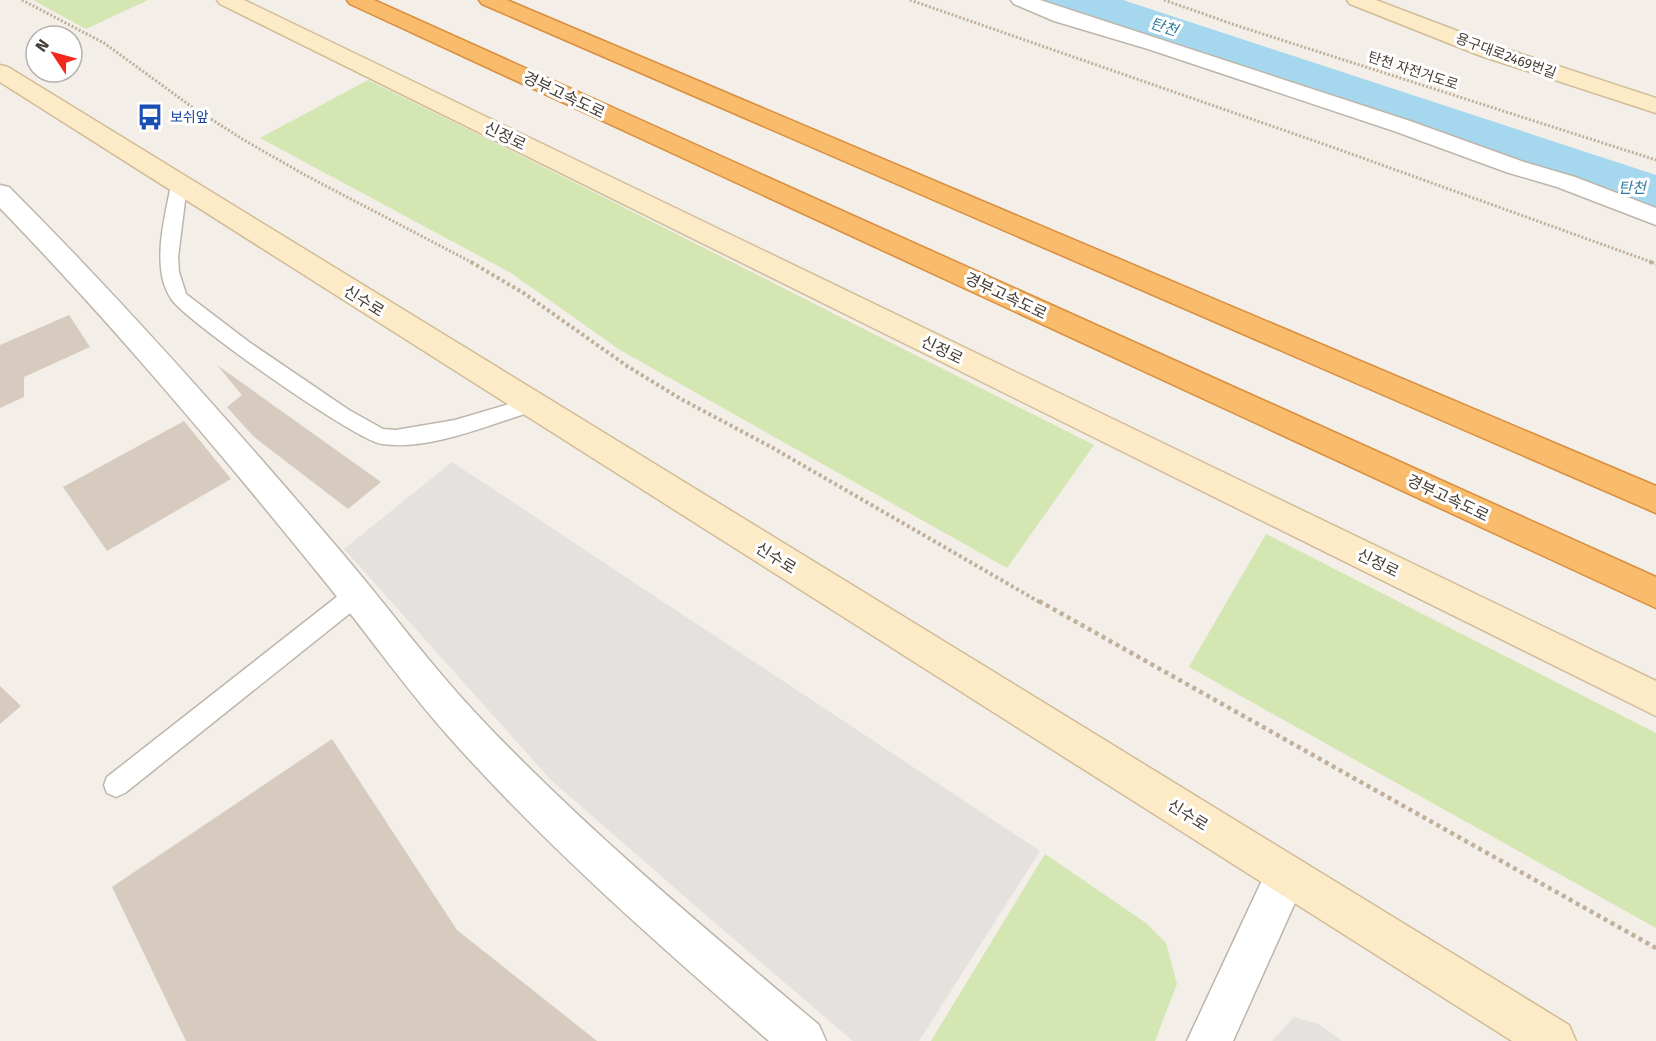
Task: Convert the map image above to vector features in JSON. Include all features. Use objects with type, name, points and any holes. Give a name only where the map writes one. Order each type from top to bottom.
[{"type":"highway","name":"경부고속도로","points":[[357,0],[1656,593]]},
{"type":"highway","points":[[489,0],[1656,500]]},
{"type":"street","name":"신정로","points":[[227,0],[1656,699]]},
{"type":"street","points":[[1021,0],[1062,16],[1156,44],[1402,126],[1515,167],[1566,182],[1656,217]]},
{"type":"street","name":"용구대로2469번길","points":[[1357,0],[1489,51],[1656,106]]},
{"type":"street","name":"신수로","points":[[2,76],[1553,1041]]},
{"type":"street","points":[[0,193],[196,402],[356,595],[426,685],[539,805],[644,904],[803,1041]]},
{"type":"street","points":[[1210,1041],[1286,876]]},
{"type":"lane","points":[[179,185],[169,246],[173,279],[179,297],[201,317],[331,408],[378,436],[399,437],[440,430],[530,405]]},
{"type":"lane","points":[[116,785],[356,595]]},
{"type":"path","points":[[22,0],[104,43],[192,107],[244,140],[305,175],[454,252],[525,294],[627,366],[681,399],[773,447],[939,546],[1656,948]]},
{"type":"path","points":[[910,0],[1332,147],[1656,264]]},
{"type":"path","name":"탄천 자전거도로","points":[[1164,0],[1238,26],[1656,160]]},
{"type":"green space","points":[[33,0],[148,0],[86,29],[84,24],[77,24]]},
{"type":"green space","points":[[368,80],[1094,445],[1007,568],[620,350],[511,273],[260,138]]},
{"type":"green space","points":[[1266,534],[1656,733],[1656,928],[1189,667]]},
{"type":"green space","points":[[1045,854],[1146,923],[1166,943],[1177,984],[1155,1041],[931,1041]]},
{"type":"shaded area","points":[[452,462],[1040,851],[919,1041],[853,1041],[551,780],[344,549]]},
{"type":"shaded area","points":[[1294,1017],[1319,1024],[1342,1041],[1272,1041]]},
{"type":"water","name":"탄천","points":[[1012,0],[1123,0],[1656,175],[1656,217]]},
{"type":"building","points":[[69,315],[90,347],[24,377],[24,397],[0,408],[0,345]]},
{"type":"building","points":[[217,365],[381,482],[348,509],[254,437],[227,407],[242,395]]},
{"type":"building","points":[[184,421],[231,479],[107,551],[63,487]]},
{"type":"building","points":[[0,686],[21,706],[0,724]]},
{"type":"building","points":[[332,739],[457,930],[597,1041],[186,1041],[112,887]]},
{"type":"place","name":"보쉬앞","points":[[150,117]]}]
